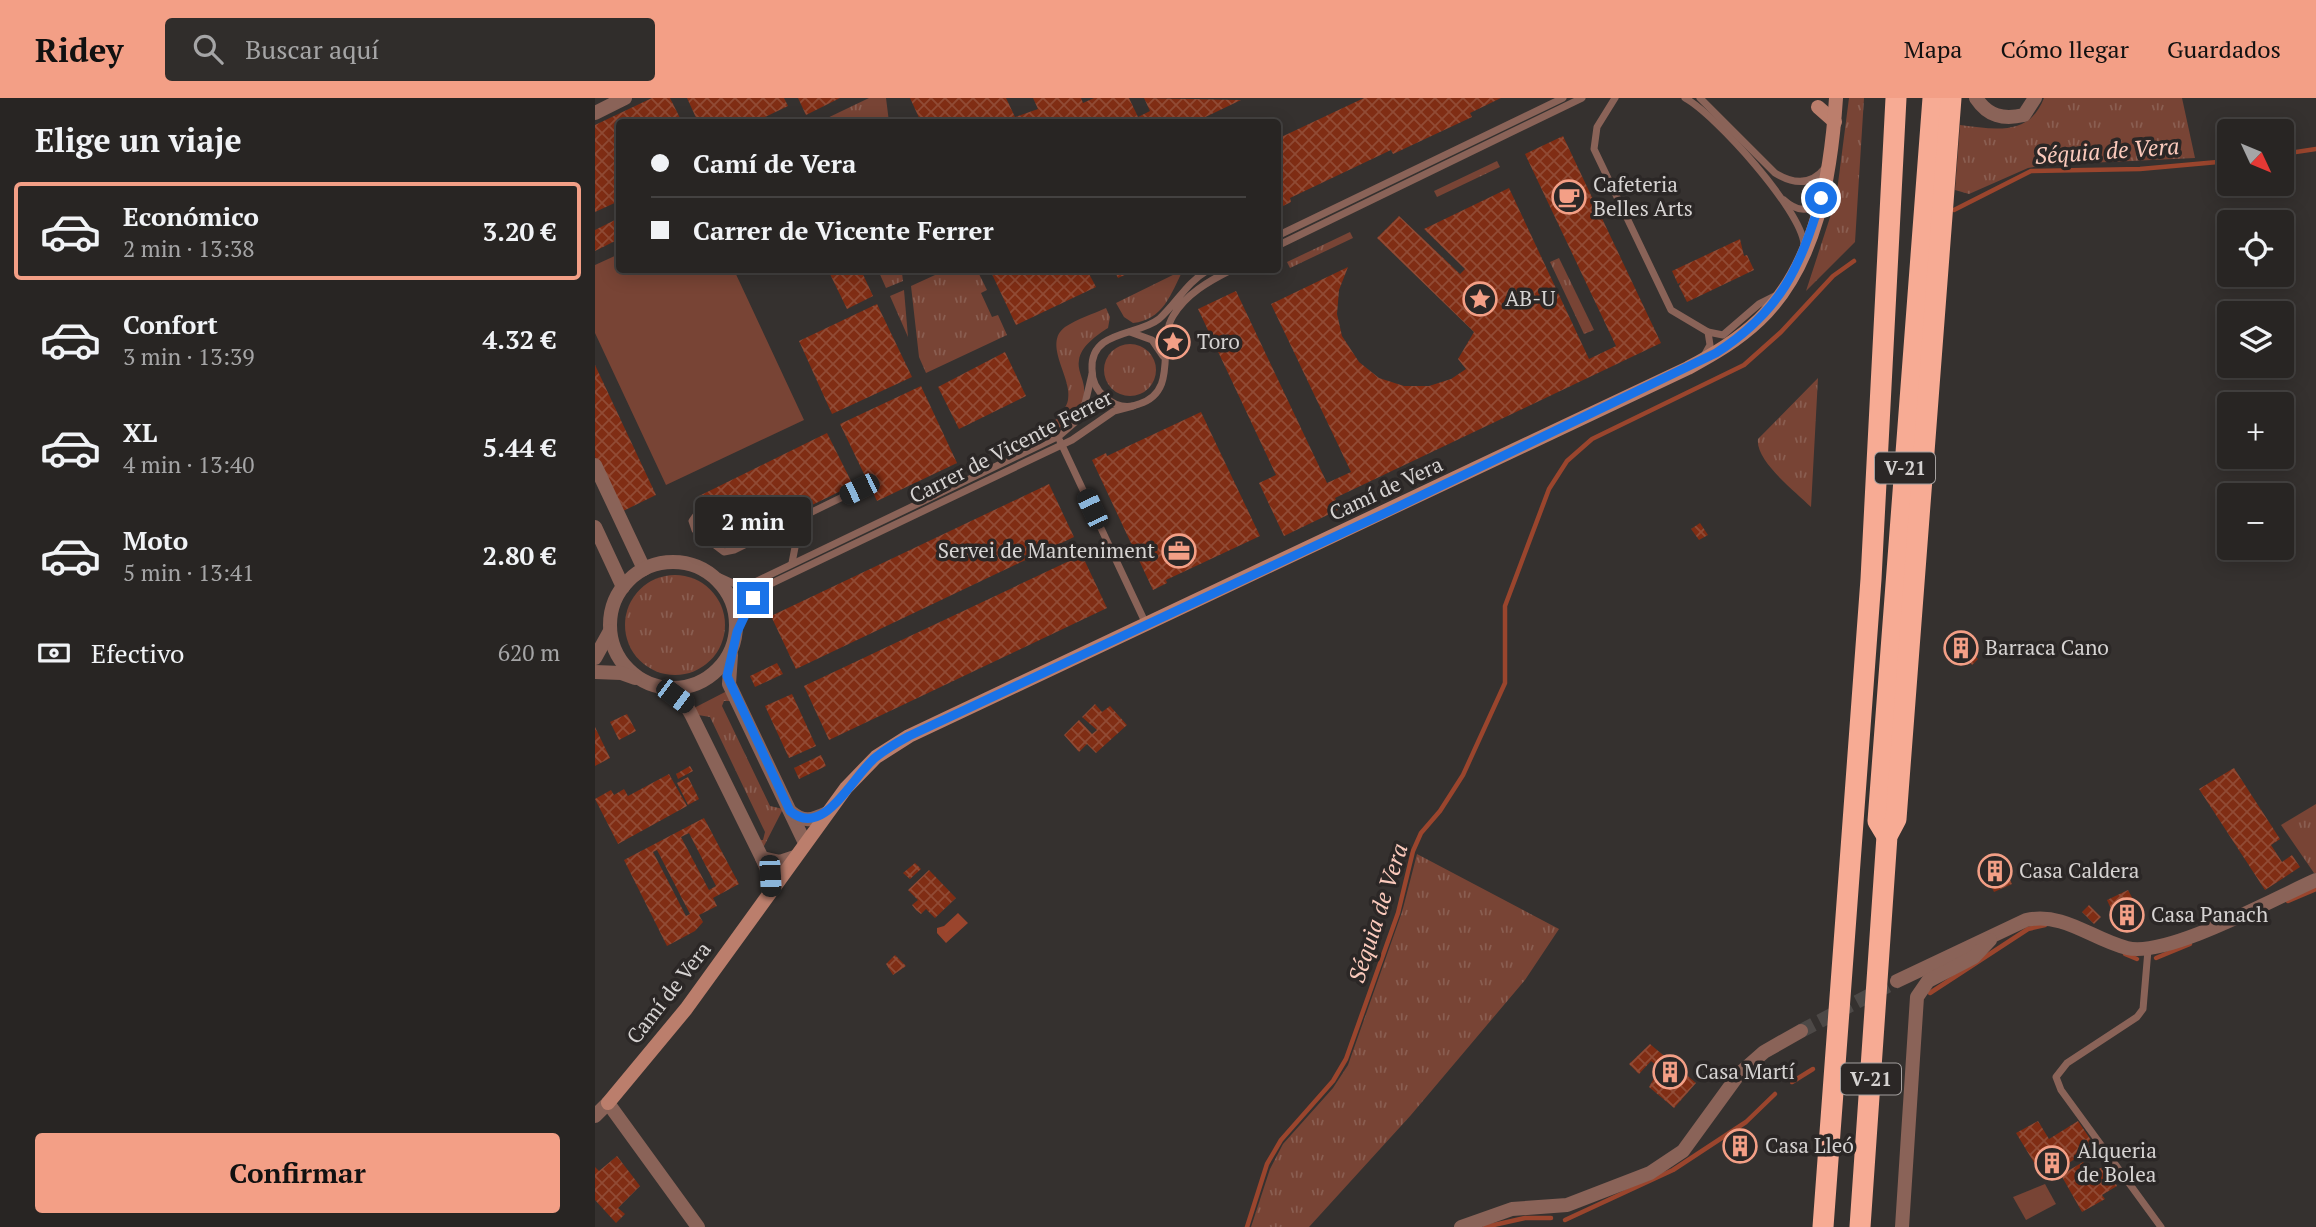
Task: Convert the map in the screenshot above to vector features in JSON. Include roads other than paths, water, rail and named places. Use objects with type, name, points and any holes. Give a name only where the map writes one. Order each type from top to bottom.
[{"type":"highway","points":[[1892,228],[1896,98]]},
{"type":"highway","name":"V-21","points":[[1823,1227],[1865,670],[1892,228],[1903,98]]},
{"type":"highway","name":"V-21","points":[[1860,1227],[1887,836],[1878,821],[1933,98]]},
{"type":"highway","points":[[1887,836],[1896,819],[1951,98]]},
{"type":"street","points":[[595,113],[625,98]]},
{"type":"street","name":"Camí de Vera","points":[[595,1116],[686,1009],[827,813],[876,757],[909,736],[1688,368],[1745,332],[1784,289],[1803,256],[1831,158],[1836,98]]},
{"type":"street","points":[[1976,98],[1983,109],[2008,118],[2024,115],[2035,98]]},
{"type":"street","points":[[1818,107],[1835,122]]},
{"type":"street","points":[[595,465],[644,569]]},
{"type":"street","points":[[595,527],[623,587]]},
{"type":"street","points":[[595,658],[610,631],[615,600],[623,587],[644,569],[678,562],[711,573],[731,599],[737,632],[731,651],[722,666],[709,678],[684,687],[657,687]]},
{"type":"street","points":[[610,631],[615,650],[625,667],[641,680]]},
{"type":"street","points":[[731,651],[729,684],[805,843]]},
{"type":"street","points":[[595,672],[621,673],[641,680],[686,705],[762,858],[770,876],[771,891]]},
{"type":"street","points":[[790,811],[800,820],[810,820],[827,813]]},
{"type":"street","points":[[762,858],[780,862],[795,857]]},
{"type":"street","points":[[1897,981],[1998,932],[2042,917],[2058,919],[2127,948],[2148,950],[2190,937],[2316,880]]},
{"type":"street","points":[[1902,1227],[1917,997],[1928,981],[1974,957],[1998,932]]},
{"type":"street","points":[[1461,1227],[1512,1209],[1567,1205],[1650,1173],[1683,1151],[1739,1074],[1764,1052],[1801,1031]]},
{"type":"street","points":[[608,1103],[698,1227]]},
{"type":"lane","points":[[1281,234],[1563,98]]},
{"type":"lane","points":[[1281,244],[1582,98]]},
{"type":"lane","points":[[1685,98],[1753,162],[1798,226],[1804,239],[1803,256]]},
{"type":"lane","points":[[1700,98],[1775,173],[1788,181],[1809,181],[1822,172],[1831,158]]},
{"type":"lane","points":[[1612,101],[1597,127],[1594,149],[1671,310],[1708,332],[1719,335],[1728,332],[1759,304],[1784,289]]},
{"type":"lane","points":[[1776,193],[1797,209],[1814,207],[1821,198]]},
{"type":"lane","points":[[1204,273],[1182,289],[1156,321],[1123,332],[1103,343],[1096,352],[1091,362],[1095,386],[1110,402],[1120,406],[1133,406],[1155,395],[1163,385],[1167,329],[1177,310],[1192,293],[1226,273]]},
{"type":"lane","points":[[1123,332],[1141,334],[1151,340],[1165,360]]},
{"type":"lane","points":[[1688,368],[1708,350],[1711,340],[1708,332]]},
{"type":"lane","name":"Carrer de Vicente Ferrer","points":[[711,573],[735,584],[745,584],[1060,440],[1082,416],[1092,374]]},
{"type":"lane","name":"Carrer de Vicente Ferrer","points":[[737,632],[745,609],[764,587],[1114,411],[1133,406]]},
{"type":"lane","points":[[1060,440],[1146,624]]},
{"type":"lane","points":[[699,511],[692,520],[695,530],[725,552],[859,489]]},
{"type":"lane","points":[[787,524],[796,542],[792,564]]},
{"type":"lane","points":[[796,542],[817,552]]},
{"type":"lane","points":[[2148,950],[2143,1009],[2137,1017],[2067,1063],[2056,1077],[2061,1090],[2161,1227]]},
{"type":"waterway","name":"Séquia de Vera","points":[[2294,152],[2316,149]]},
{"type":"waterway","name":"Séquia de Vera","points":[[1954,210],[2031,171],[2140,169],[2217,162]]},
{"type":"waterway","name":"Séquia de Vera","points":[[1247,1227],[1267,1164],[1281,1140],[1333,1081],[1346,1059],[1398,913],[1413,851],[1421,833],[1440,811],[1463,775],[1505,683],[1505,606],[1549,489],[1567,461],[1592,439],[1744,365],[1781,332],[1833,276],[1854,261]]},
{"type":"waterway","points":[[2288,901],[2316,889]]},
{"type":"waterway","points":[[1930,993],[2028,929],[2045,925]]},
{"type":"waterway","points":[[2156,958],[2190,944]]},
{"type":"waterway","points":[[2125,954],[2137,959]]},
{"type":"waterway","points":[[1792,1082],[1813,1069]]},
{"type":"waterway","points":[[1565,1220],[1673,1170],[1746,1122],[1775,1094]]},
{"type":"waterway","points":[[1485,1227],[1525,1218],[1551,1218]]},
{"type":"tunnel","points":[[1801,1031],[1897,981]]},
{"type":"place","name":"Cafeteria Belles Arts","points":[[1569,197]]},
{"type":"place","name":"AB-U","points":[[1480,299]]},
{"type":"place","name":"Toro","points":[[1173,342]]},
{"type":"place","name":"Servei de Manteniment","points":[[1179,551]]},
{"type":"place","name":"Barraca Cano","points":[[1961,648]]},
{"type":"place","name":"Casa Caldera","points":[[1995,871]]},
{"type":"place","name":"Casa Panach","points":[[2127,915]]},
{"type":"place","name":"Casa Martí","points":[[1670,1072]]},
{"type":"place","name":"Casa Lleó","points":[[1740,1146]]},
{"type":"place","name":"Alqueria de Bolea","points":[[2052,1163]]}]
